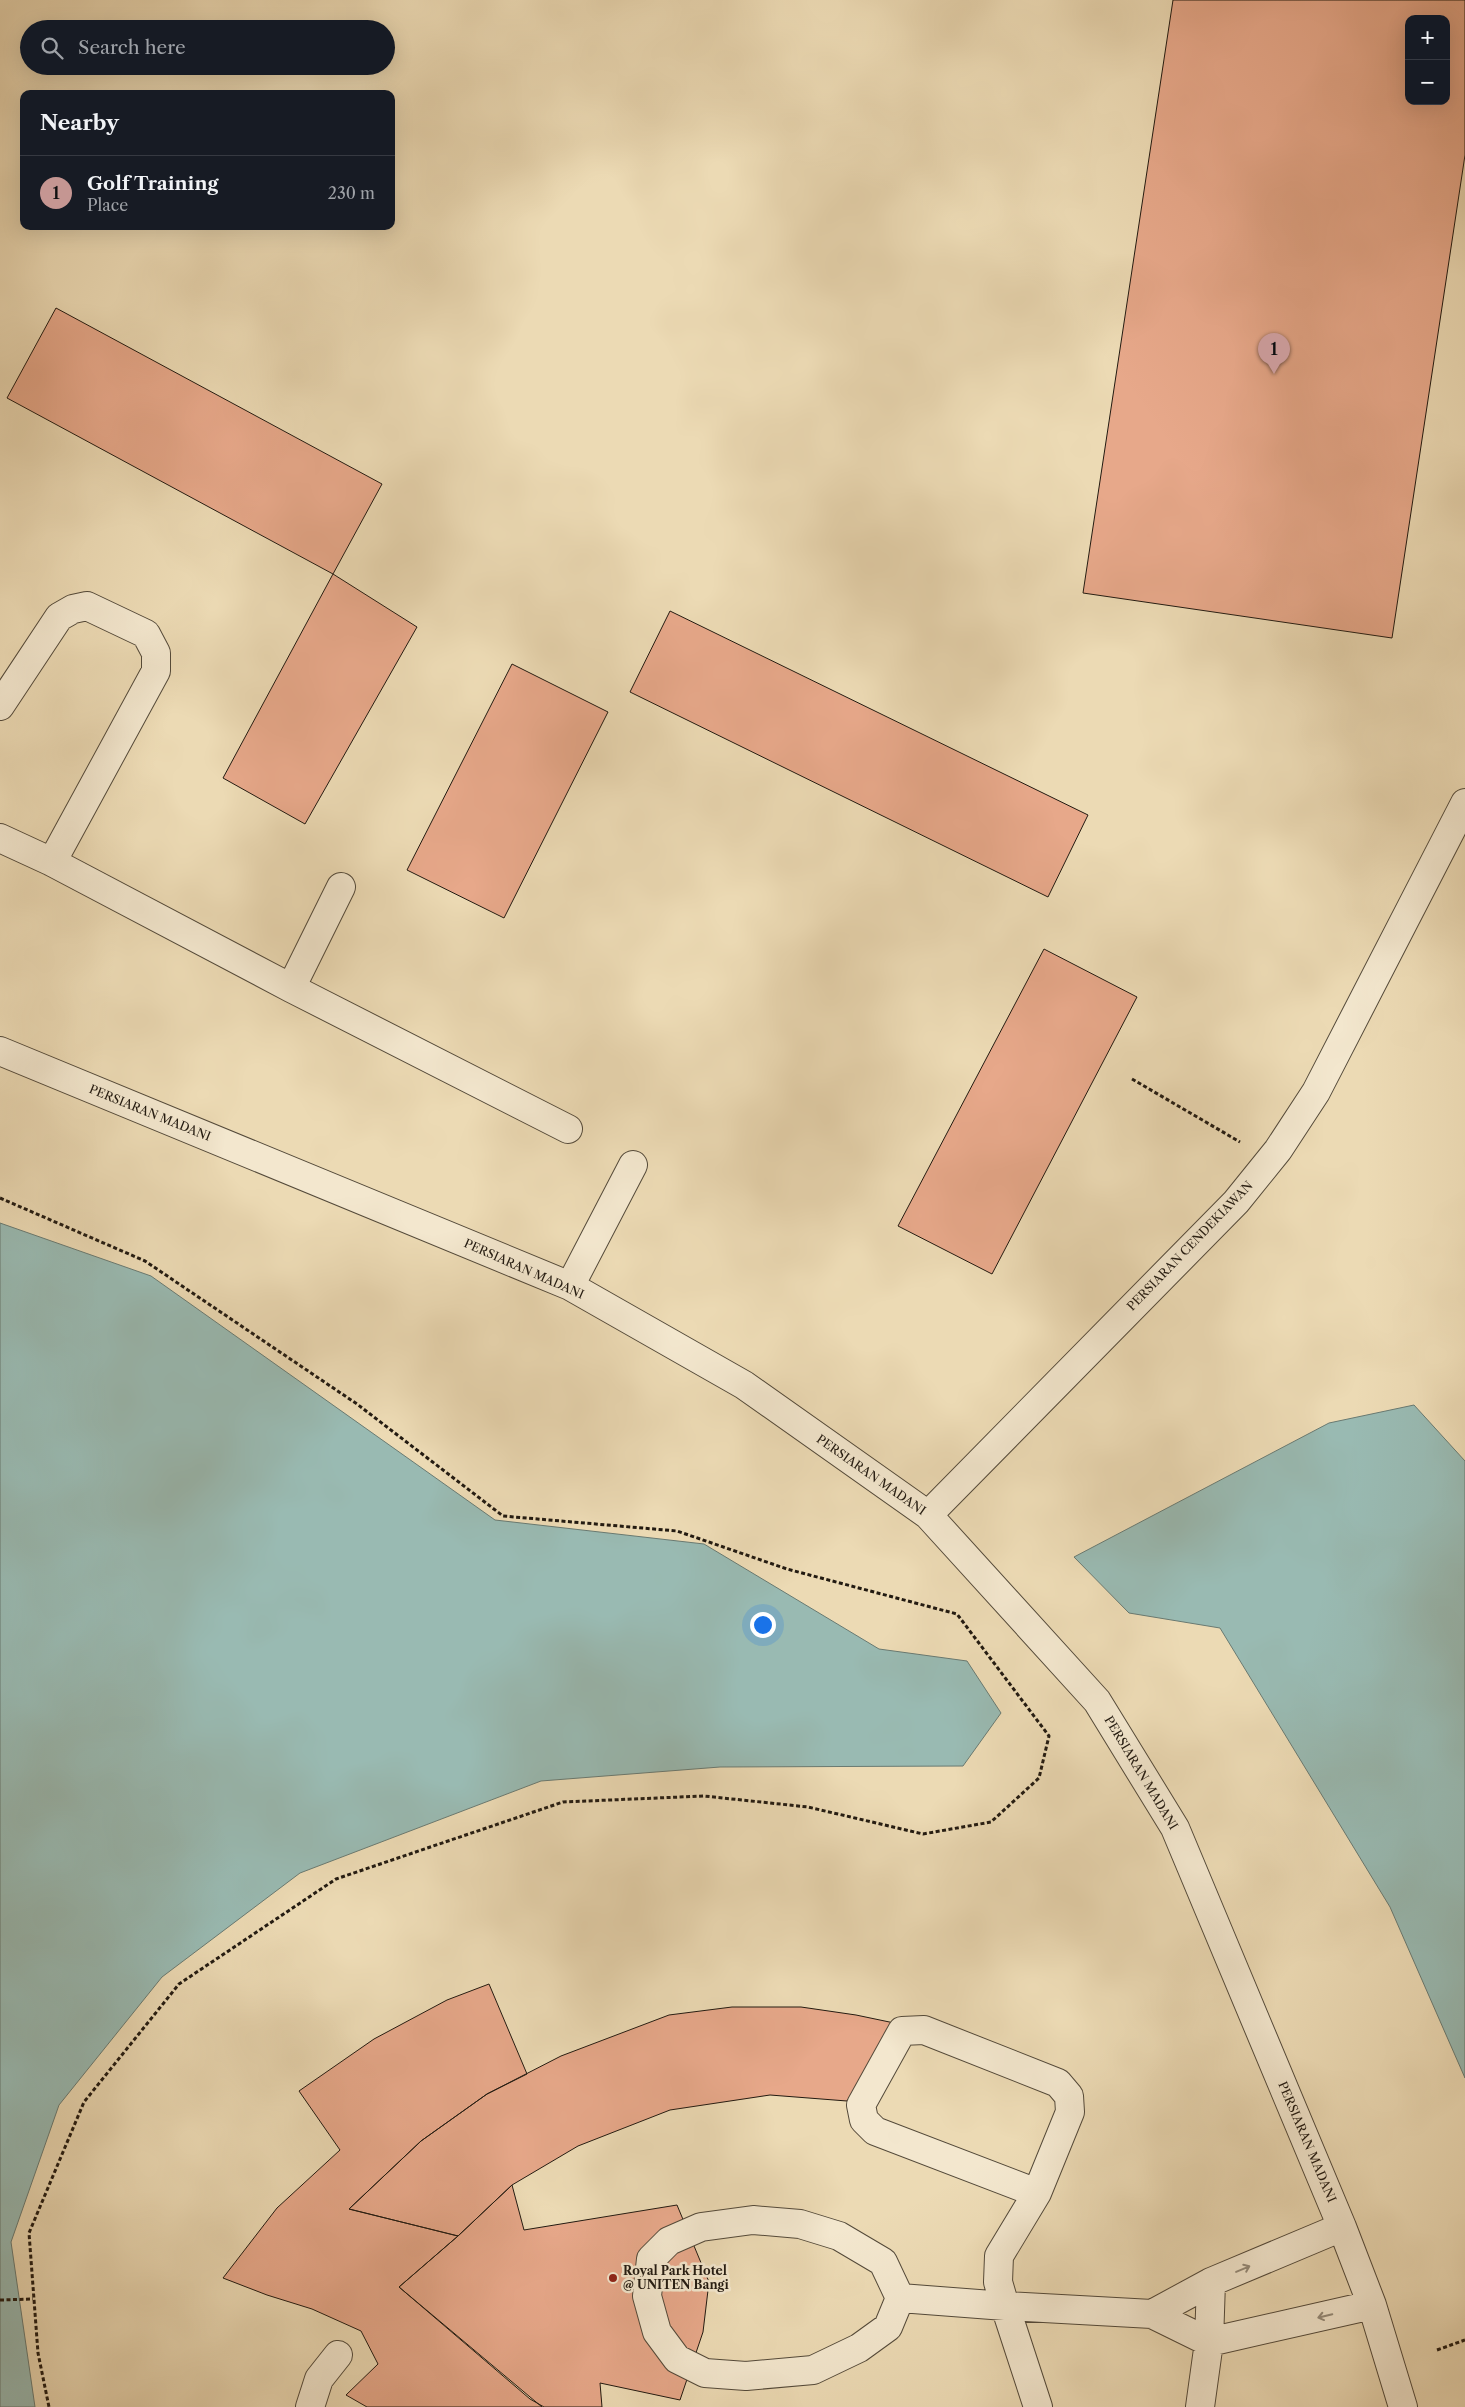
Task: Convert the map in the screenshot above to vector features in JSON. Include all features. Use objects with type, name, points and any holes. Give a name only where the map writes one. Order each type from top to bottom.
[{"type":"street","points":[[0,706],[59,617],[74,608],[87,606],[146,634],[156,653],[156,671],[52,862]]},
{"type":"street","name":"PERSIARAN CENDEKIAWAN","points":[[928,1515],[1236,1202],[1278,1150],[1316,1092],[1465,803]]},
{"type":"street","points":[[0,838],[52,862],[291,988],[568,1129]]},
{"type":"street","points":[[291,988],[341,887]]},
{"type":"street","name":"PERSIARAN MADANI","points":[[0,1051],[570,1286],[744,1385],[928,1515],[1098,1700],[1174,1828],[1342,2227],[1372,2305],[1403,2407]]},
{"type":"street","points":[[570,1286],[633,1165]]},
{"type":"street","points":[[1036,2193],[875,2131],[864,2120],[861,2105],[902,2031],[924,2030],[960,2044],[1058,2083],[1069,2096],[1070,2112],[1036,2193],[999,2256],[998,2282],[1038,2407]]},
{"type":"street","points":[[753,2220],[800,2224],[839,2236],[883,2262],[900,2298],[888,2327],[859,2348],[813,2370],[746,2376],[705,2373],[677,2359],[657,2332],[647,2296],[650,2259],[669,2241],[701,2227],[753,2220]]},
{"type":"street","points":[[1152,2314],[1211,2282],[1342,2227]]},
{"type":"street","points":[[1200,2407],[1209,2342],[1211,2282]]},
{"type":"street","points":[[900,2298],[1152,2314],[1209,2342],[1372,2305]]},
{"type":"street","points":[[310,2407],[319,2379],[338,2355]]},
{"type":"path","points":[[1132,1079],[1244,1144]]},
{"type":"path","points":[[0,1198],[145,1261],[357,1404],[503,1516],[677,1531],[788,1569],[957,1614],[1049,1736],[1039,1778],[992,1822],[924,1834],[808,1808],[704,1796],[563,1802],[336,1879],[179,1984],[84,2102],[30,2233],[38,2353],[49,2407]]},
{"type":"path","points":[[0,2300],[34,2299]]},
{"type":"path","points":[[1437,2350],[1465,2340]]},
{"type":"water","points":[[0,1223],[151,1276],[495,1520],[704,1544],[879,1649],[967,1661],[1001,1713],[963,1766],[720,1767],[541,1781],[300,1873],[162,1977],[59,2105],[11,2242],[35,2407],[0,2407]]},
{"type":"water","points":[[1414,1405],[1465,1461],[1465,2078],[1390,1907],[1220,1628],[1129,1613],[1074,1557],[1329,1423]]},
{"type":"building","points":[[1173,0],[1465,0],[1465,155],[1392,638],[1083,593]]},
{"type":"building","points":[[56,308],[382,484],[333,574],[7,398]]},
{"type":"building","points":[[333,574],[417,627],[305,824],[223,778]]},
{"type":"building","points":[[670,611],[1088,815],[1048,897],[630,692]]},
{"type":"building","points":[[512,664],[608,712],[504,918],[407,870]]},
{"type":"building","points":[[1044,949],[1137,997],[992,1274],[898,1226]]},
{"type":"building","points":[[489,1984],[527,2074],[487,2094],[421,2141],[349,2209],[458,2236],[399,2287],[542,2407],[367,2407],[346,2395],[378,2364],[361,2331],[312,2309],[267,2295],[223,2278],[277,2208],[340,2150],[299,2091],[374,2039],[447,2000]]},
{"type":"building","points":[[732,2007],[801,2007],[856,2015],[899,2024],[847,2101],[770,2095],[670,2110],[578,2146],[512,2185],[458,2236],[349,2209],[421,2141],[487,2094],[561,2056],[669,2015]]},
{"type":"building","points":[[512,2185],[524,2230],[677,2205],[709,2282],[703,2332],[680,2400],[600,2383],[602,2407],[544,2407],[530,2399],[399,2287],[458,2236]]},
{"type":"place","name":"Golf Training","points":[[1274,374]]},
{"type":"place","name":"Royal Park Hotel @ UNITEN Bangi","points":[[613,2278]]}]
